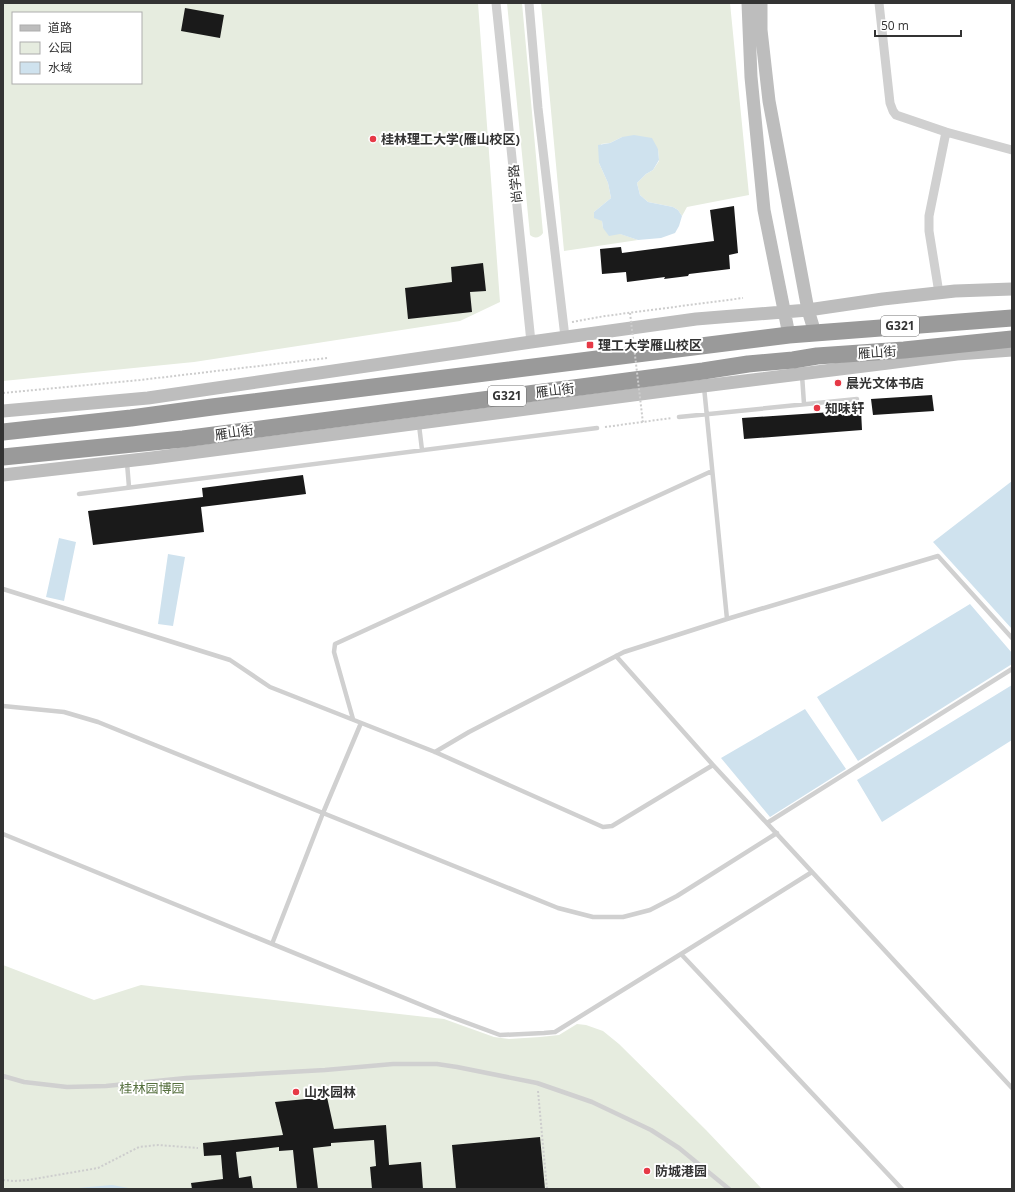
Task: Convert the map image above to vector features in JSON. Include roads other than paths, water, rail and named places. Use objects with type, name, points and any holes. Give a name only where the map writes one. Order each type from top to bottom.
[{"type":"highway","name":"雁山街","points":[[3,432],[131,418],[814,333],[1012,318]]},
{"type":"highway","name":"雁山街","points":[[3,457],[183,439],[472,400],[704,379],[748,364],[794,360],[817,356],[904,350],[1012,339]]},
{"type":"street","name":"尚学路","points":[[496,3],[531,342]]},
{"type":"street","points":[[529,3],[538,108],[565,330]]},
{"type":"street","points":[[748,3],[750,77],[764,210],[789,336]]},
{"type":"street","points":[[761,3],[760,30],[769,101],[808,310],[814,333]]},
{"type":"street","points":[[879,3],[890,103],[896,115],[946,132],[1012,150]]},
{"type":"street","points":[[939,292],[929,231],[929,216],[946,132]]},
{"type":"street","points":[[3,411],[148,398],[531,342],[565,330],[808,310],[955,290],[1012,289]]},
{"type":"street","points":[[3,475],[126,461],[419,423],[704,379],[802,374],[957,354],[1012,350]]},
{"type":"lane","points":[[802,374],[804,404]]},
{"type":"lane","points":[[704,379],[727,619]]},
{"type":"lane","points":[[679,417],[857,399]]},
{"type":"lane","points":[[419,423],[422,450]]},
{"type":"lane","points":[[79,494],[597,428]]},
{"type":"lane","points":[[126,461],[129,487]]},
{"type":"lane","points":[[353,719],[334,652],[335,644],[712,471]]},
{"type":"lane","points":[[435,752],[469,732],[624,652],[727,619],[938,556],[1012,638]]},
{"type":"lane","points":[[3,589],[230,660],[270,686],[435,752],[603,826],[612,826],[713,765]]},
{"type":"lane","points":[[616,656],[713,765],[1012,1088]]},
{"type":"lane","points":[[767,823],[1012,669]]},
{"type":"lane","points":[[3,706],[64,712],[98,722],[558,908],[593,917],[622,917],[650,910],[677,896],[777,833]]},
{"type":"lane","points":[[272,944],[323,813],[361,723]]},
{"type":"lane","points":[[3,834],[451,1017],[500,1035],[555,1032],[812,872]]},
{"type":"lane","points":[[681,954],[902,1189]]},
{"type":"lane","points":[[3,1076],[24,1082],[75,1087],[106,1086],[186,1078],[325,1070],[393,1064],[424,1063],[457,1066],[538,1083],[592,1102],[651,1130],[679,1148],[729,1189]]},
{"type":"water","points":[[634,135],[652,138],[658,149],[659,160],[653,170],[646,174],[637,183],[640,195],[648,202],[673,207],[678,210],[682,216],[675,233],[661,238],[638,240],[620,234],[609,236],[603,228],[602,221],[594,218],[594,212],[611,198],[608,183],[599,163],[598,145],[610,143],[622,137]]},
{"type":"water","points":[[1012,481],[1012,629],[933,542]]},
{"type":"water","points":[[59,538],[76,542],[64,601],[46,597]]},
{"type":"water","points":[[168,554],[185,557],[173,626],[158,624]]},
{"type":"water","points":[[970,604],[1012,653],[1012,664],[858,761],[817,697]]},
{"type":"water","points":[[1012,685],[1012,740],[882,822],[857,780]]},
{"type":"water","points":[[805,709],[846,769],[770,817],[721,758]]},
{"type":"water","points":[[112,1185],[134,1189],[75,1189],[78,1188]]},
{"type":"place","name":"桂林理工大学(雁山校区)","points":[[373,139]]},
{"type":"place","name":"理工大学雁山校区","points":[[590,345]]},
{"type":"place","name":"晨光文体书店","points":[[838,383]]},
{"type":"place","name":"知味轩","points":[[817,408]]},
{"type":"place","name":"山水园林","points":[[296,1092]]},
{"type":"place","name":"防城港园","points":[[647,1171]]},
{"type":"park label","name":"桂林园博园","points":[[152,1088]]}]
